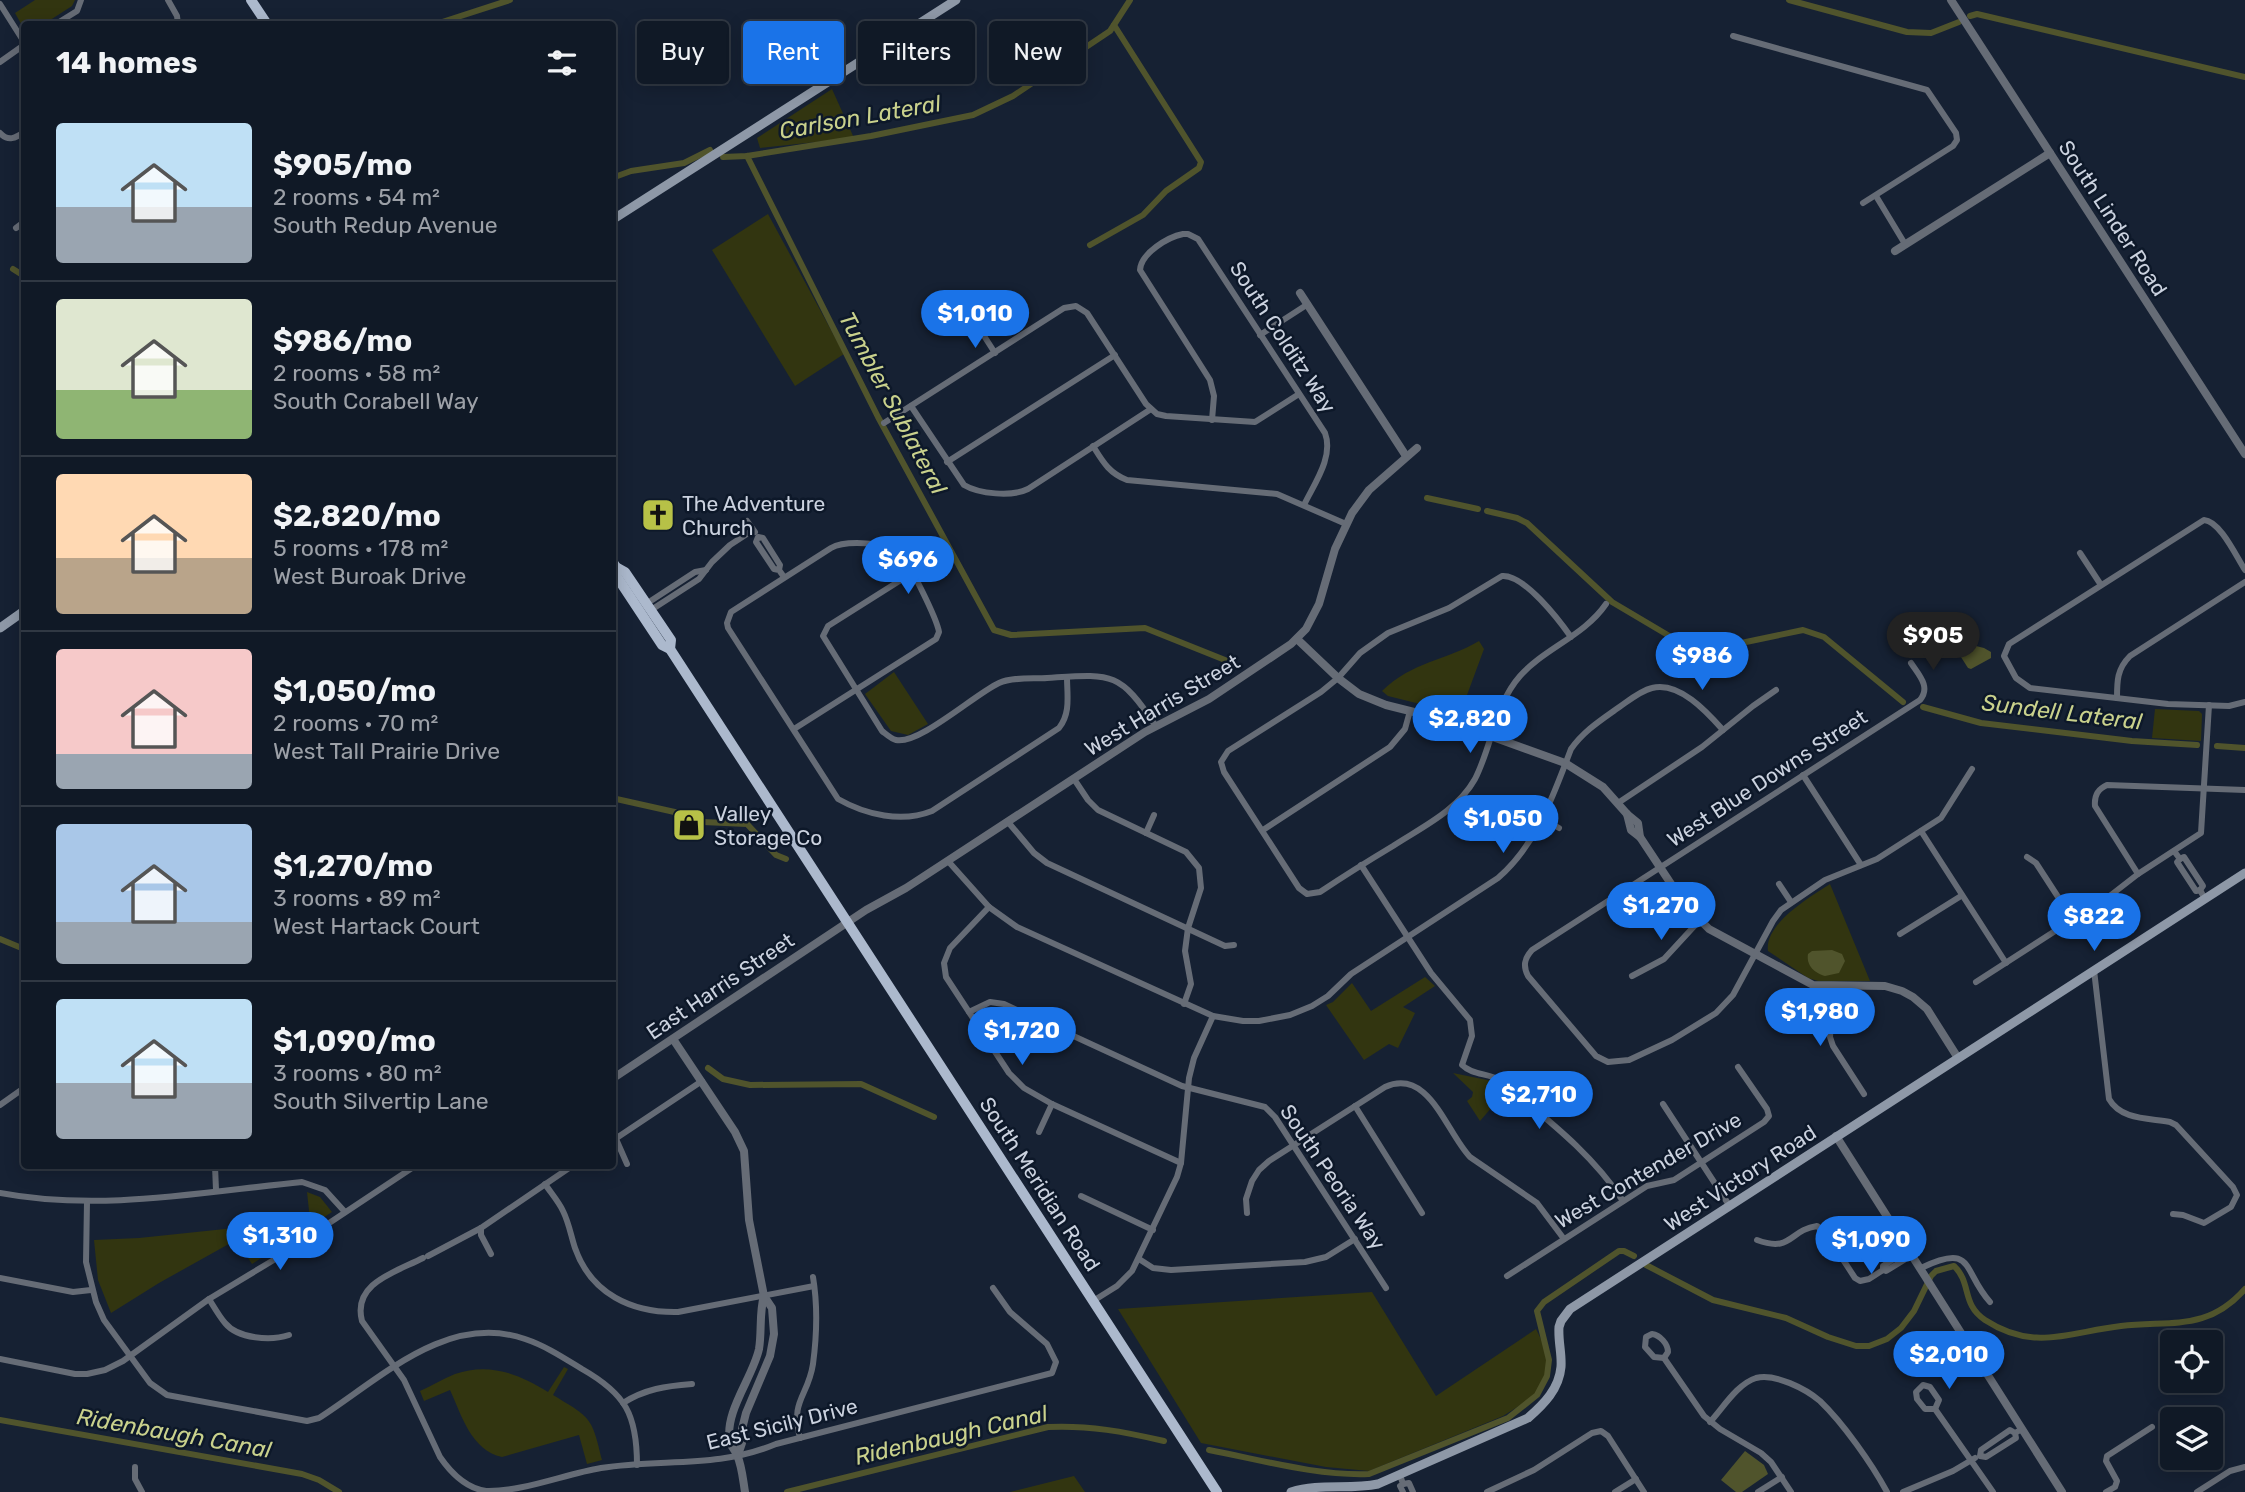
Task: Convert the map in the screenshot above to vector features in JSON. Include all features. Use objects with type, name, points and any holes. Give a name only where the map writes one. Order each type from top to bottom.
[{"type":"main road","points":[[251,0],[265,21]]},
{"type":"main road","points":[[616,217],[956,0]]},
{"type":"main road","name":"South Meridian Road","points":[[616,567],[625,572],[662,645],[671,648],[1217,1492]]},
{"type":"main road","points":[[0,628],[21,613]]},
{"type":"main road","name":"West Victory Road","points":[[1291,1492],[1316,1487],[1363,1488],[1402,1480],[1528,1418],[1547,1400],[1558,1381],[1561,1367],[1560,1321],[1570,1309],[2094,970],[2202,894],[2245,873]]},
{"type":"street","points":[[61,21],[76,11],[81,0]]},
{"type":"street","points":[[168,0],[178,21]]},
{"type":"street","name":"South Linder Road","points":[[1951,0],[2245,454]]},
{"type":"street","points":[[0,4],[21,38]]},
{"type":"street","points":[[1733,36],[1927,90],[1956,133],[1957,139],[1952,146],[1863,203]]},
{"type":"street","points":[[0,62],[21,45]]},
{"type":"street","points":[[0,133],[7,139],[21,135]]},
{"type":"street","points":[[1895,251],[2050,153]]},
{"type":"street","points":[[1876,196],[1906,244]]},
{"type":"street","points":[[16,228],[21,224]]},
{"type":"street","name":"South Colditz Way","points":[[1212,420],[1214,396],[1210,380],[1142,276],[1140,264],[1147,254],[1178,235],[1188,234],[1198,239],[1325,433],[1329,443],[1328,453],[1304,505]]},
{"type":"street","points":[[1300,293],[1406,456]]},
{"type":"street","points":[[1261,335],[1308,304]]},
{"type":"street","points":[[884,423],[1064,308],[1076,306],[1087,313],[1151,409],[1166,416],[1255,422],[1299,394]]},
{"type":"street","points":[[977,325],[995,353]]},
{"type":"street","points":[[947,462],[1115,355]]},
{"type":"street","points":[[911,406],[964,485],[976,490],[1021,493],[1151,409]]},
{"type":"street","points":[[1093,446],[1107,468],[1127,480],[1277,494],[1346,524]]},
{"type":"street","name":"West Harris Street","points":[[847,922],[948,861],[1155,725],[1209,699],[1297,639],[1306,629],[1319,604],[1335,549],[1346,524],[1369,490],[1417,448]]},
{"type":"street","points":[[2245,570],[2217,527],[2209,520],[2199,522],[2009,644],[2004,652],[2004,660],[2016,678],[2030,688],[2168,704],[2229,706],[2245,702]]},
{"type":"street","points":[[747,521],[758,537],[763,538],[780,565],[779,570],[784,577]]},
{"type":"street","points":[[646,609],[695,572],[706,570],[730,545],[753,530]]},
{"type":"street","points":[[794,729],[936,639],[939,632],[901,555],[891,548],[838,544],[731,611],[727,617],[728,628],[838,799],[851,806],[898,818],[916,817],[932,811],[1059,728],[1066,720],[1068,712],[1067,677]]},
{"type":"street","points":[[2080,553],[2101,585]]},
{"type":"street","points":[[912,573],[828,626],[823,636],[882,731],[896,740],[916,737],[999,683],[1098,675],[1119,682],[1136,696],[1155,725]]},
{"type":"street","points":[[1571,637],[1552,612],[1518,580],[1509,576],[1499,578],[1449,608],[1388,633],[1360,653],[1338,678],[1321,692],[1228,751],[1221,762],[1224,772],[1299,888],[1307,894],[1320,891],[1454,806],[1476,776],[1507,696],[1519,677],[1595,619],[1606,604]]},
{"type":"street","points":[[2117,698],[2117,679],[2121,665],[2130,656],[2245,582]]},
{"type":"street","points":[[1297,639],[1359,694],[1446,720],[1565,763],[1603,787],[1627,814],[1631,830],[1640,837],[1685,905],[1715,933],[1813,985],[1885,986],[1902,990],[1927,1009],[1958,1058]]},
{"type":"street","name":"West Blue Downs Street","points":[[1754,954],[1732,995],[1716,1013],[1672,1040],[1629,1060],[1615,1063],[1596,1056],[1528,976],[1524,963],[1532,950],[1920,700],[1926,692],[1924,682],[1911,663]]},
{"type":"street","points":[[948,861],[989,907],[1017,927],[1213,1016],[1228,1020],[1259,1021],[1302,1010],[1328,996],[1352,974],[1498,878],[1519,858],[1543,819],[1571,749],[1591,726],[1644,691],[1661,687],[1677,692],[1699,706],[1723,730]]},
{"type":"street","points":[[1618,803],[1702,747],[1776,690]]},
{"type":"street","points":[[1976,982],[2111,895],[2201,832],[2209,705]]},
{"type":"street","points":[[1263,830],[1390,747],[1405,729],[1410,711]]},
{"type":"street","points":[[1754,954],[1773,921],[1791,902],[1833,875],[1877,859],[1945,815],[1972,769]]},
{"type":"street","points":[[1803,775],[1861,866]]},
{"type":"street","points":[[1074,779],[1098,810],[1186,852],[1199,868],[1201,888],[1188,928],[1185,951],[1191,984],[1184,1004]]},
{"type":"street","points":[[2138,874],[2095,806],[2097,792],[2107,785],[2245,790]]},
{"type":"street","points":[[1146,833],[1154,816]]},
{"type":"street","points":[[1543,819],[1559,828]]},
{"type":"street","points":[[1008,822],[1034,853],[1047,863],[1225,946],[1234,945]]},
{"type":"street","points":[[1920,831],[2006,963]]},
{"type":"street","points":[[2174,851],[2180,859],[2184,858],[2203,886],[2202,894]]},
{"type":"street","points":[[2027,857],[2036,863],[2073,920]]},
{"type":"street","points":[[1361,866],[1431,973],[1470,1020],[1472,1036],[1462,1065],[1470,1071],[1491,1074],[1500,1080],[1591,1158],[1608,1177],[1623,1201]]},
{"type":"street","points":[[1779,884],[1791,902]]},
{"type":"street","points":[[1900,934],[1961,896]]},
{"type":"street","points":[[989,907],[950,948],[944,963],[946,977],[1009,1073],[1024,1088],[1052,1104],[1181,1163]]},
{"type":"street","points":[[1632,976],[1664,959],[1699,920]]},
{"type":"street","name":"East Harris Street","points":[[616,1076],[847,922]]},
{"type":"street","points":[[2094,970],[2109,1099],[2124,1114],[2176,1125],[2233,1187],[2237,1195],[2231,1207],[2204,1223],[2173,1214]]},
{"type":"street","points":[[1833,987],[1830,1037],[1864,1094]]},
{"type":"street","name":"South Peoria Way","points":[[969,1012],[990,1002],[1004,1004],[1188,1088],[1265,1107],[1275,1116],[1386,1288]]},
{"type":"street","points":[[1093,1301],[1126,1279],[1139,1259],[1177,1177],[1194,1058],[1213,1016]]},
{"type":"street","points":[[673,1039],[736,1132],[744,1151],[749,1220],[764,1296],[772,1308],[774,1334],[770,1356],[746,1413],[742,1443],[737,1455]]},
{"type":"street","name":"West Contender Drive","points":[[1507,1276],[1647,1186],[1674,1180],[1764,1122],[1769,1116],[1738,1067]]},
{"type":"street","points":[[616,1139],[702,1081]]},
{"type":"street","points":[[1247,1213],[1246,1199],[1259,1170],[1390,1084],[1406,1083],[1426,1093],[1470,1157],[1537,1203],[1564,1239]]},
{"type":"street","points":[[0,1105],[21,1090]]},
{"type":"street","points":[[1039,1132],[1052,1104]]},
{"type":"street","points":[[1663,1104],[1729,1205]]},
{"type":"street","points":[[1355,1106],[1422,1213]]},
{"type":"street","points":[[1836,1136],[1908,1254],[1923,1271],[2018,1431],[2062,1492]]},
{"type":"street","points":[[616,1144],[627,1164]]},
{"type":"street","points":[[215,1169],[216,1190]]},
{"type":"street","points":[[0,1359],[87,1374],[105,1370],[130,1356],[209,1299],[410,1169]]},
{"type":"street","points":[[396,1367],[362,1321],[359,1311],[367,1289],[481,1228],[568,1169]]},
{"type":"street","points":[[0,1193],[87,1202],[302,1182],[325,1189],[345,1212]]},
{"type":"street","points":[[545,1184],[568,1220],[582,1264],[598,1285],[625,1304],[659,1313],[678,1312],[814,1286]]},
{"type":"street","points":[[1080,1196],[1153,1230]]},
{"type":"street","points":[[87,1202],[85,1243],[91,1290],[104,1320],[150,1383],[159,1391],[176,1398],[300,1421],[319,1418],[421,1349],[444,1339],[486,1332],[508,1334],[549,1349],[592,1374],[615,1392],[635,1429],[637,1465]]},
{"type":"street","points":[[1757,1240],[1781,1244],[1808,1228],[1817,1226],[1825,1232],[1856,1278],[1864,1280],[1883,1270],[1883,1266],[1901,1254],[1908,1254]]},
{"type":"street","points":[[481,1228],[481,1236],[491,1254]]},
{"type":"street","points":[[1139,1259],[1153,1268],[1171,1270],[1306,1262],[1326,1257],[1355,1239]]},
{"type":"street","points":[[1923,1271],[1938,1259],[1953,1256],[1965,1261],[1973,1272],[1979,1289],[1990,1302]]},
{"type":"street","points":[[800,1438],[795,1415],[813,1366],[818,1330],[813,1277]]},
{"type":"street","points":[[0,1278],[73,1292],[91,1290]]},
{"type":"street","name":"East Sicily Drive","points":[[396,1367],[415,1401],[440,1457],[456,1477],[470,1486],[486,1491],[505,1491],[541,1485],[599,1468],[700,1462],[758,1451],[1046,1376],[1055,1367],[1054,1356],[1046,1344],[1017,1319],[993,1288]]},
{"type":"street","points":[[745,1492],[737,1455],[730,1444],[730,1425],[758,1351],[762,1320],[760,1307],[764,1296]]},
{"type":"street","points":[[209,1299],[225,1324],[232,1329],[272,1339],[289,1335]]},
{"type":"street","points":[[1664,1358],[1710,1422],[1761,1452],[1791,1492]]},
{"type":"street","points":[[1710,1422],[1748,1382],[1763,1377],[1779,1380],[1807,1392],[1819,1401],[1870,1464],[1887,1492]]},
{"type":"street","points":[[623,1404],[642,1392],[663,1386],[692,1384]]},
{"type":"street","points":[[1935,1409],[1993,1492]]},
{"type":"street","points":[[2106,1492],[2115,1487],[2117,1481],[2106,1461],[2107,1457],[2152,1427]]},
{"type":"street","points":[[1903,1492],[1980,1456],[1981,1450],[2010,1430],[2018,1431]]},
{"type":"street","points":[[1487,1492],[1534,1470],[1592,1433],[1601,1431],[1608,1436],[1644,1492]]},
{"type":"street","points":[[135,1467],[135,1479],[142,1492]]},
{"type":"street","points":[[2197,1492],[2230,1471],[2245,1467]]},
{"type":"street","points":[[1759,1492],[1782,1477]]},
{"type":"street","points":[[1615,1492],[1636,1479]]},
{"type":"street","points":[[1403,1492],[1400,1486],[1402,1480],[1409,1483],[1413,1492]]},
{"type":"shaded area","points":[[35,0],[75,0],[72,6],[49,21],[21,21],[21,24],[15,13]]},
{"type":"shaded area","points":[[832,89],[854,138],[760,148],[757,138]]},
{"type":"shaded area","points":[[768,214],[844,354],[795,386],[712,250]]},
{"type":"shaded area","points":[[1479,641],[1484,649],[1460,714],[1388,696],[1382,691],[1405,673]]},
{"type":"shaded area","points":[[1968,644],[1991,652],[1991,658],[1971,669],[1968,668],[1959,654],[1962,646]]},
{"type":"shaded area","points":[[894,672],[928,724],[908,735],[891,731],[865,694]]},
{"type":"shaded area","points":[[2155,709],[2199,711],[2202,714],[2201,741],[2152,738]]},
{"type":"shaded area","points":[[1830,884],[1870,981],[1818,981],[1808,978],[1768,951],[1773,931],[1781,921]]},
{"type":"shaded area","points":[[1832,950],[1842,954],[1845,961],[1839,973],[1825,976],[1818,973],[1808,962],[1808,954],[1812,951]]},
{"type":"shaded area","points":[[1425,977],[1435,986],[1403,1007],[1415,1013],[1398,1048],[1389,1044],[1364,1060],[1326,1005],[1333,1002],[1352,983],[1371,1011]]},
{"type":"shaded area","points":[[1453,1073],[1492,1081],[1505,1092],[1480,1121],[1467,1101],[1473,1092]]},
{"type":"shaded area","points":[[307,1192],[320,1197],[332,1212],[252,1264],[236,1240],[111,1313],[98,1280],[94,1240],[139,1238],[310,1220]]},
{"type":"shaded area","points":[[1372,1292],[1436,1396],[1536,1329],[1548,1353],[1547,1373],[1533,1397],[1503,1416],[1369,1471],[1326,1467],[1201,1443],[1118,1309]]},
{"type":"shaded area","points":[[564,1367],[568,1369],[553,1395],[588,1420],[602,1460],[587,1464],[579,1435],[502,1457],[491,1453],[475,1440],[469,1431],[450,1390],[424,1401],[420,1391],[455,1374],[480,1369],[515,1375],[548,1392]]},
{"type":"shaded area","points":[[1745,1451],[1764,1465],[1768,1474],[1742,1492],[1736,1492],[1721,1480]]},
{"type":"shaded area","points":[[1074,1476],[1085,1492],[1010,1492]]},
{"type":"waterway","name":"Carlson Lateral","points":[[445,21],[510,0]]},
{"type":"waterway","name":"Carlson Lateral","points":[[723,157],[747,156],[871,136],[973,115],[1013,96],[1110,31],[1130,0]]},
{"type":"waterway","points":[[1789,0],[1907,32],[1931,33],[1959,22]]},
{"type":"waterway","points":[[1970,16],[1977,14],[2245,77]]},
{"type":"waterway","name":"Sundell Lateral","points":[[1090,245],[1143,215],[1166,191],[1199,168],[1201,162],[1114,25]]},
{"type":"waterway","name":"Carlson Lateral","points":[[616,177],[631,171],[684,163],[710,150]]},
{"type":"waterway","name":"Tumbler Sublateral","points":[[747,156],[878,417],[994,630],[1011,635],[1145,628],[1235,664]]},
{"type":"waterway","points":[[13,269],[21,274]]},
{"type":"waterway","name":"Sundell Lateral","points":[[1427,498],[1478,509]]},
{"type":"waterway","name":"Sundell Lateral","points":[[1487,511],[1527,523],[1612,602],[1693,650],[1703,651],[1803,630],[1824,637],[1903,702]]},
{"type":"waterway","name":"Sundell Lateral","points":[[1923,707],[1981,723],[2132,741],[2197,745]]},
{"type":"waterway","name":"Sundell Lateral","points":[[2217,746],[2245,748]]},
{"type":"waterway","points":[[616,799],[688,815]]},
{"type":"waterway","points":[[703,822],[747,824],[776,855],[786,859]]},
{"type":"waterway","points":[[0,939],[21,948]]},
{"type":"waterway","points":[[708,1068],[723,1079],[750,1085],[861,1084],[934,1117]]},
{"type":"waterway","name":"Ridenbaugh Canal","points":[[1209,1450],[1309,1470],[1369,1474],[1508,1418],[1537,1395],[1547,1376],[1549,1360],[1537,1311],[1544,1302],[1619,1251],[1634,1256]]},
{"type":"waterway","name":"Ridenbaugh Canal","points":[[1646,1265],[1713,1300],[1786,1318],[1856,1346],[1869,1346],[1887,1339],[1901,1328],[1914,1311],[1931,1276],[1936,1271],[1954,1266],[1960,1273],[1969,1300],[1978,1314],[2003,1330],[2036,1338],[2202,1318],[2231,1303],[2245,1289]]},
{"type":"waterway","name":"Ridenbaugh Canal","points":[[0,1420],[302,1474],[339,1492]]},
{"type":"waterway","name":"Ridenbaugh Canal","points":[[787,1492],[1048,1427],[1107,1430],[1164,1441]]},
{"type":"place","name":"The Adventure Church","points":[[658,515]]},
{"type":"place","name":"Valley Storage Co","points":[[689,825]]}]
